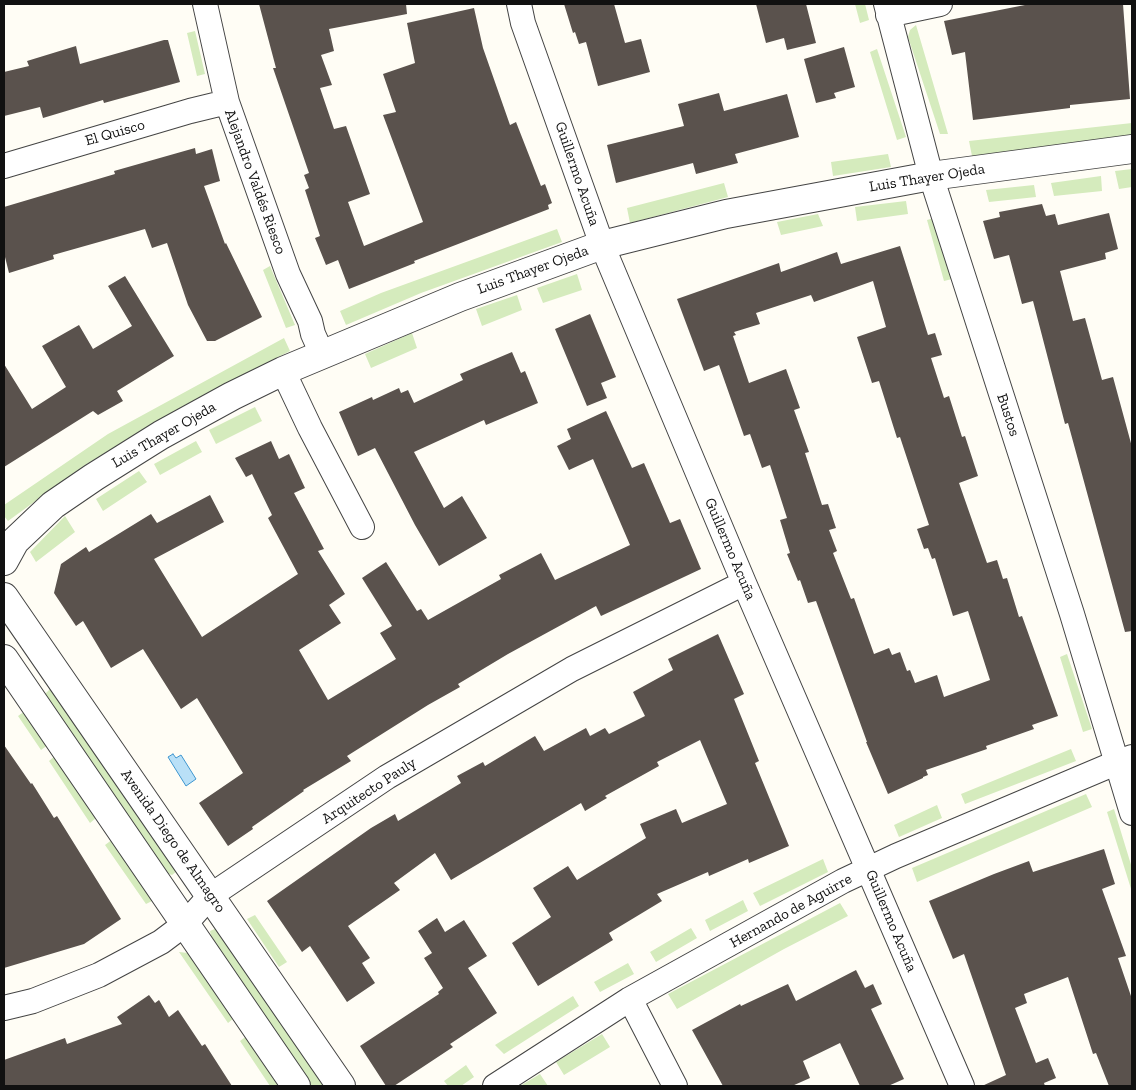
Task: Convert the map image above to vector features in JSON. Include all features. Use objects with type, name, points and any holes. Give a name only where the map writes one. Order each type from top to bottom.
[{"type":"street","name":"Alejandro Valdés Riesco","points":[[205,4],[227,102],[288,274],[310,321],[313,334],[322,354]]},
{"type":"street","name":"Guillermo Acuña","points":[[519,4],[602,246],[744,584],[962,1086]]},
{"type":"street","name":"Bustos","points":[[940,4],[887,10],[931,176],[1125,759],[1132,813]]},
{"type":"street","name":"El Quisco","points":[[4,166],[190,111],[227,102]]},
{"type":"street","name":"Luis Thayer Ojeda","points":[[4,561],[15,541],[53,505],[94,476],[161,435],[283,370],[460,297],[602,246],[726,214],[931,176],[1132,149]]},
{"type":"street","points":[[283,370],[310,428],[362,527]]},
{"type":"street","name":"Arquitecto Pauly","points":[[4,1008],[34,1000],[99,975],[161,942],[185,924],[210,896],[387,777],[572,669],[744,584]]},
{"type":"street","name":"Avenida Diego de Almagro","points":[[4,597],[341,1086]]},
{"type":"street","points":[[4,659],[13,683],[185,924],[296,1086]]},
{"type":"street","name":"Hernando de Aguirre","points":[[494,1086],[630,999],[843,881],[896,856],[1125,759]]},
{"type":"street","points":[[630,999],[675,1086]]},
{"type":"green space","points":[[855,4],[865,4],[869,20],[860,23]]},
{"type":"green space","points":[[916,25],[948,134],[940,134],[908,37],[910,30]]},
{"type":"green space","points":[[195,31],[205,74],[197,76],[187,33]]},
{"type":"green space","points":[[877,49],[906,137],[897,140],[870,52]]},
{"type":"green space","points":[[1132,123],[1132,134],[1129,137],[972,156],[969,141]]},
{"type":"green space","points":[[888,154],[891,167],[833,176],[831,162]]},
{"type":"green space","points":[[1132,169],[1132,187],[1119,189],[1115,171]]},
{"type":"green space","points":[[1101,176],[1102,191],[1054,196],[1051,183]]},
{"type":"green space","points":[[724,183],[728,197],[630,223],[627,208]]},
{"type":"green space","points":[[1034,185],[1036,197],[989,202],[986,190]]},
{"type":"green space","points":[[906,201],[908,214],[857,221],[855,207]]},
{"type":"green space","points":[[818,214],[823,226],[781,235],[777,222]]},
{"type":"green space","points":[[934,218],[952,279],[944,281],[927,220]]},
{"type":"green space","points":[[557,229],[562,242],[421,293],[346,325],[340,311],[381,293]]},
{"type":"green space","points":[[270,266],[295,325],[286,328],[263,270]]},
{"type":"green space","points":[[577,274],[582,290],[543,303],[537,288]]},
{"type":"green space","points":[[517,295],[522,310],[482,326],[476,309]]},
{"type":"green space","points":[[412,333],[417,348],[371,368],[365,354]]},
{"type":"green space","points":[[284,338],[290,351],[183,406],[85,465],[8,521],[4,516],[4,505],[108,434]]},
{"type":"green space","points":[[255,407],[262,421],[216,444],[209,430]]},
{"type":"green space","points":[[196,441],[202,452],[160,475],[154,464]]},
{"type":"green space","points":[[139,471],[147,482],[103,511],[96,499]]},
{"type":"green space","points":[[65,516],[75,532],[36,562],[30,552]]},
{"type":"green space","points":[[1067,654],[1092,729],[1083,732],[1060,657]]},
{"type":"green space","points":[[53,686],[177,871],[172,875],[166,873],[44,695]]},
{"type":"green space","points":[[25,711],[48,745],[41,750],[18,716]]},
{"type":"green space","points":[[1071,749],[1076,761],[965,804],[961,794]]},
{"type":"green space","points":[[56,755],[96,818],[90,823],[49,761]]},
{"type":"green space","points":[[1086,794],[1092,807],[917,882],[912,868]]},
{"type":"green space","points":[[937,805],[942,818],[899,837],[894,825]]},
{"type":"green space","points":[[1114,809],[1132,868],[1132,892],[1107,812]]},
{"type":"green space","points":[[113,839],[154,900],[146,904],[105,845]]},
{"type":"green space","points":[[823,859],[828,872],[760,906],[753,893]]},
{"type":"green space","points":[[743,900],[748,911],[710,931],[705,920]]},
{"type":"green space","points":[[840,903],[848,916],[784,949],[677,1009],[668,994]]},
{"type":"green space","points":[[255,915],[287,962],[279,967],[247,919]]},
{"type":"green space","points":[[217,928],[326,1086],[309,1086],[211,936],[210,931]]},
{"type":"green space","points":[[691,928],[697,938],[656,962],[650,952]]},
{"type":"green space","points":[[179,952],[188,953],[193,956],[234,1018],[228,1023]]},
{"type":"green space","points":[[628,963],[634,974],[600,992],[594,982]]},
{"type":"green space","points":[[573,996],[579,1006],[504,1054],[495,1045]]},
{"type":"green space","points":[[602,1034],[610,1047],[564,1075],[556,1062]]},
{"type":"green space","points":[[248,1035],[282,1086],[270,1086],[240,1041]]},
{"type":"green space","points":[[466,1065],[474,1077],[461,1086],[448,1086],[444,1081]]},
{"type":"green space","points":[[540,1074],[548,1086],[520,1086]]},
{"type":"water","points":[[173,754],[176,758],[181,755],[196,779],[186,786],[168,757]]},
{"type":"building","points":[[259,4],[406,4],[407,14],[329,29],[334,51],[321,55],[332,85],[320,88],[334,129],[346,126],[370,194],[348,202],[364,246],[423,222],[383,115],[396,112],[383,74],[415,63],[407,23],[474,8],[483,48],[510,125],[516,122],[541,186],[545,184],[552,203],[548,205],[549,209],[414,261],[415,263],[349,289],[338,260],[326,265],[315,238],[320,236],[305,190],[309,188],[304,175],[309,173],[273,68],[276,68]]},
{"type":"building","points":[[564,4],[614,4],[625,43],[641,39],[650,72],[598,86],[586,42],[579,44],[575,32],[573,33]]},
{"type":"building","points":[[756,4],[806,4],[816,43],[787,50],[784,38],[766,43]]},
{"type":"building","points":[[1030,4],[1123,4],[1130,99],[1070,105],[1070,108],[973,120],[965,52],[952,55],[944,21]]},
{"type":"building","points":[[168,40],[180,82],[104,103],[103,100],[43,118],[40,107],[4,116],[4,72],[29,66],[27,61],[76,46],[80,64]]},
{"type":"building","points":[[844,47],[855,87],[834,93],[836,98],[816,103],[804,59]]},
{"type":"building","points":[[719,93],[724,111],[787,94],[799,137],[735,154],[738,163],[696,174],[693,163],[616,183],[607,145],[684,126],[678,104]]},
{"type":"building","points":[[195,148],[196,154],[212,149],[220,181],[204,186],[225,244],[262,317],[215,341],[207,341],[188,305],[167,243],[152,248],[145,229],[53,255],[54,259],[9,273],[4,253],[4,207],[115,174],[114,171]]},
{"type":"building","points":[[1042,204],[1046,216],[1055,214],[1058,225],[1109,213],[1118,249],[1105,253],[1106,259],[1060,271],[1073,321],[1085,318],[1102,380],[1113,377],[1132,447],[1132,631],[1125,632],[1068,423],[1065,424],[1033,301],[1022,304],[1009,255],[994,259],[983,221],[1000,217],[999,212]]},
{"type":"building","points":[[900,246],[928,335],[935,333],[942,355],[931,358],[944,398],[949,396],[962,437],[965,436],[978,476],[959,483],[987,563],[997,560],[1003,579],[1007,578],[1019,617],[1022,616],[1058,716],[1032,725],[1034,729],[986,746],[987,749],[926,770],[928,775],[888,794],[866,742],[816,601],[808,603],[800,580],[798,581],[787,554],[790,553],[780,520],[787,518],[770,465],[762,468],[750,434],[744,436],[719,365],[704,371],[677,299],[779,263],[781,272],[837,252],[841,264]],"holes":[[[873,281],[886,327],[857,337],[872,383],[879,381],[897,438],[900,437],[929,525],[917,529],[924,549],[928,548],[932,559],[935,558],[953,616],[968,611],[990,680],[944,697],[937,675],[915,683],[910,670],[907,671],[900,652],[892,655],[889,648],[874,654],[854,598],[851,599],[833,553],[837,551],[829,530],[836,528],[828,504],[822,505],[805,453],[809,452],[794,410],[800,408],[786,369],[749,383],[733,336],[736,335],[734,332],[760,324],[756,313],[811,295],[814,302]]]},
{"type":"building","points":[[125,276],[174,356],[117,391],[123,401],[98,415],[93,411],[4,467],[4,364],[32,409],[66,387],[42,346],[79,325],[93,349],[132,326],[108,286]]},
{"type":"building","points":[[590,314],[616,377],[601,383],[607,398],[587,406],[555,329]]},
{"type":"building","points":[[512,352],[521,373],[525,371],[538,403],[486,425],[484,420],[414,452],[444,508],[462,496],[487,538],[439,566],[415,525],[375,448],[358,456],[339,412],[372,397],[373,400],[399,388],[401,393],[408,390],[414,403],[463,380],[460,374]]},
{"type":"building","points":[[606,411],[632,468],[644,463],[670,523],[680,519],[701,569],[601,616],[596,606],[508,654],[458,684],[460,687],[347,756],[351,761],[303,790],[228,846],[199,803],[243,773],[197,698],[181,709],[143,649],[111,668],[83,621],[76,626],[54,593],[61,564],[86,547],[89,552],[151,514],[157,523],[210,495],[224,522],[154,559],[202,637],[298,574],[268,518],[272,515],[252,474],[246,477],[235,458],[271,441],[279,459],[289,454],[305,488],[294,493],[324,549],[318,551],[345,594],[329,605],[341,623],[299,650],[328,700],[396,659],[380,633],[392,626],[362,578],[386,562],[417,611],[421,609],[428,620],[501,579],[499,575],[541,553],[555,580],[630,545],[593,459],[569,470],[557,446],[571,439],[567,429]]},
{"type":"building","points":[[718,634],[744,694],[734,699],[759,761],[755,763],[789,846],[749,863],[748,859],[709,876],[708,872],[657,894],[662,901],[609,933],[613,940],[538,986],[512,943],[551,917],[533,888],[568,866],[577,880],[646,838],[640,824],[676,809],[682,823],[727,804],[700,740],[657,762],[659,766],[605,796],[607,798],[585,811],[581,803],[451,880],[435,853],[394,883],[400,890],[348,926],[370,958],[362,963],[375,983],[347,1002],[310,946],[302,952],[267,901],[371,828],[395,814],[398,821],[461,783],[457,776],[483,762],[485,766],[535,736],[544,751],[586,728],[590,736],[605,728],[609,734],[645,716],[633,692],[673,670],[668,659]]},
{"type":"building","points":[[4,745],[32,783],[54,818],[57,816],[121,919],[84,944],[4,968]]},
{"type":"building","points":[[1104,849],[1115,884],[1102,889],[1126,956],[1118,958],[1132,999],[1132,1086],[1109,1086],[1096,1053],[1093,1054],[1068,977],[1024,994],[1027,1003],[1015,1008],[1036,1063],[1048,1058],[1056,1078],[1044,1083],[1045,1086],[982,1086],[1006,1075],[964,954],[953,959],[929,901],[1029,861],[1033,872]]},
{"type":"building","points":[[437,918],[445,932],[464,920],[487,956],[468,968],[497,1013],[450,1044],[453,1047],[394,1086],[386,1086],[360,1046],[439,994],[438,992],[443,988],[424,958],[432,953],[418,931]]},
{"type":"building","points":[[856,970],[865,988],[873,984],[882,1004],[871,1009],[904,1079],[888,1086],[860,1086],[840,1043],[803,1061],[810,1078],[792,1086],[723,1086],[692,1030],[740,1004],[741,1006],[788,984],[796,1001]]},
{"type":"building","points":[[149,995],[155,1003],[159,1000],[169,1017],[178,1010],[202,1046],[205,1044],[232,1086],[4,1086],[4,1060],[65,1038],[67,1044],[122,1024],[117,1017]]}]
